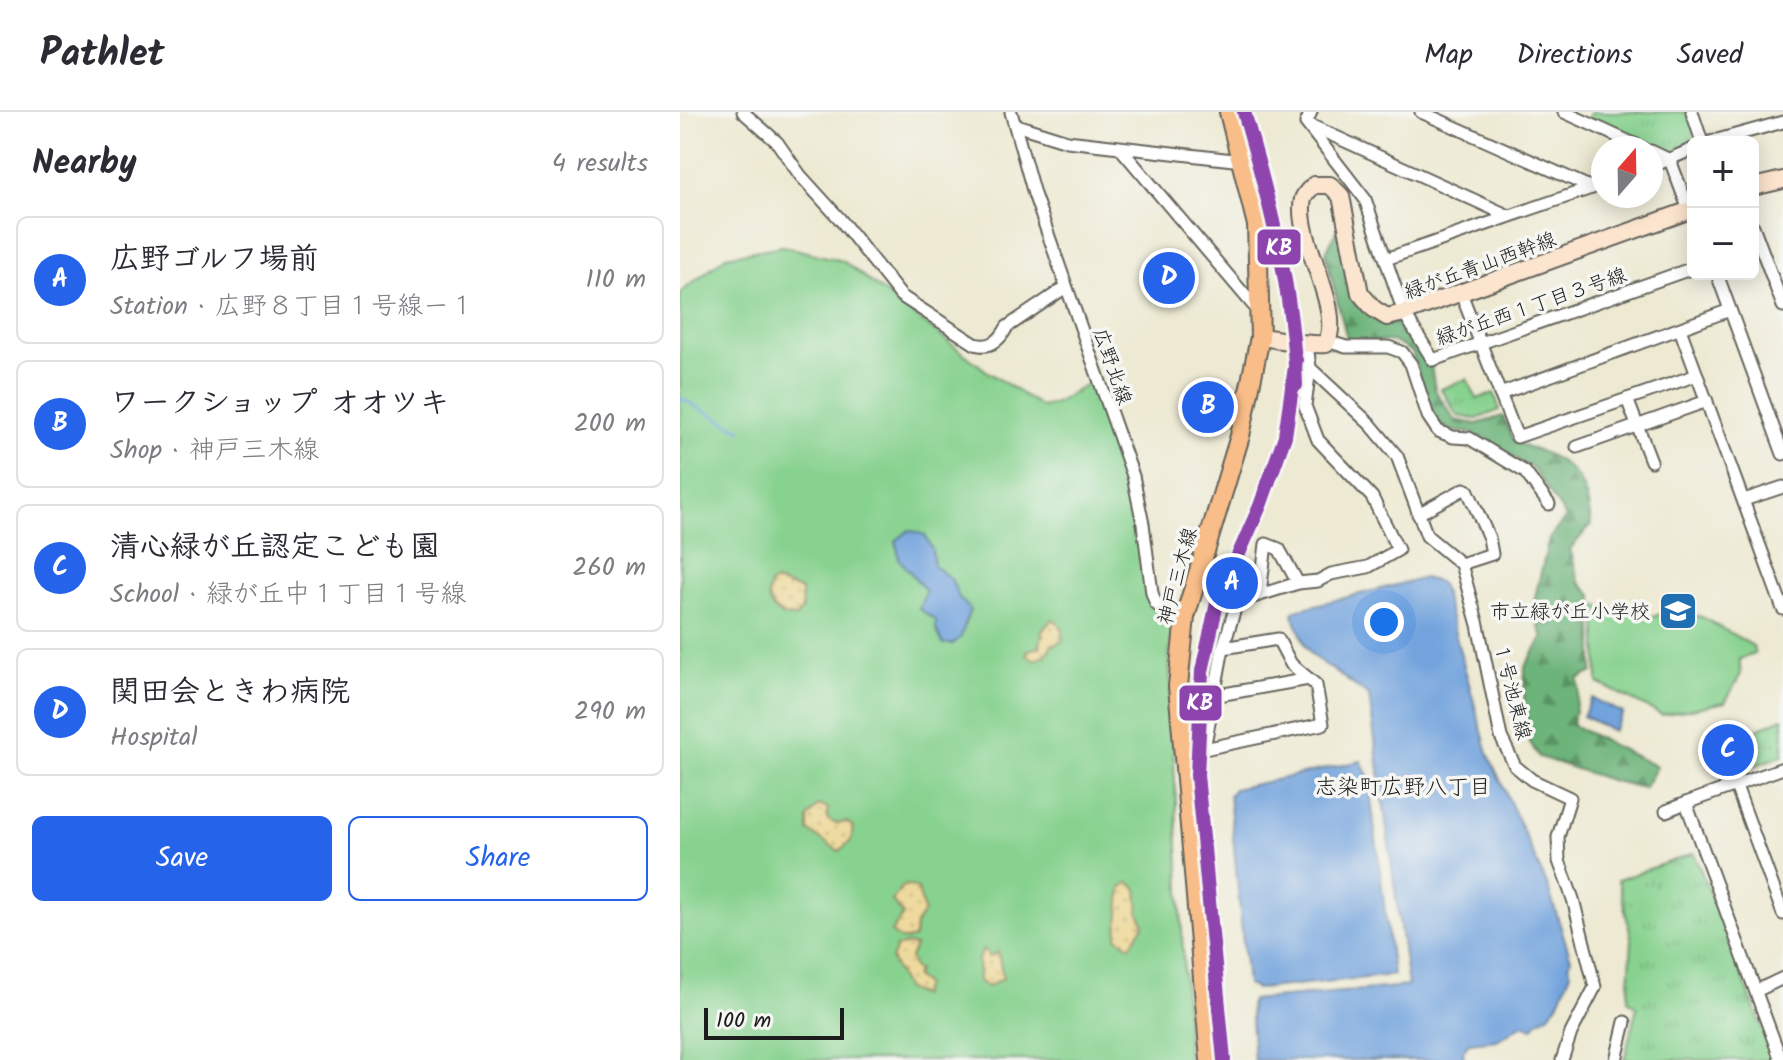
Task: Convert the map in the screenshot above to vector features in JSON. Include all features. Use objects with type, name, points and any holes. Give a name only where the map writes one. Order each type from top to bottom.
[{"type":"main road","name":"神戸三木線","points":[[1210,1060],[1178,686],[1185,617],[1240,436],[1260,337],[1257,225],[1229,112]]},
{"type":"street","points":[[743,112],[777,142],[800,175],[901,296],[975,344],[983,347],[992,345],[1007,327],[1066,287]]},
{"type":"street","name":"広野北線","points":[[1011,112],[1034,194],[1133,476],[1152,593],[1156,604],[1167,612],[1185,617]]},
{"type":"street","points":[[1421,112],[1591,183]]},
{"type":"street","points":[[1564,112],[1617,136]]},
{"type":"street","points":[[1692,112],[1700,136]]},
{"type":"street","points":[[1309,118],[1509,216]]},
{"type":"street","points":[[1309,118],[1365,199],[1404,313]]},
{"type":"street","points":[[1732,136],[1783,122]]},
{"type":"street","points":[[1016,125],[1067,141],[1242,161]]},
{"type":"street","points":[[1121,149],[1259,312]]},
{"type":"street","points":[[1663,163],[1687,152]]},
{"type":"street","points":[[1663,157],[1670,160],[1691,208]]},
{"type":"street","points":[[1759,186],[1783,180]]},
{"type":"street","name":"緑が丘青山西幹線","points":[[1327,341],[1331,334],[1329,314],[1302,214],[1304,196],[1314,185],[1330,185],[1341,196],[1349,223],[1360,293],[1374,309],[1387,317],[1687,210]]},
{"type":"street","points":[[1386,259],[1591,188]]},
{"type":"street","points":[[1759,251],[1783,306]]},
{"type":"street","name":"緑が丘西１丁目３号線","points":[[1404,313],[1433,360],[1687,270]]},
{"type":"street","points":[[1719,280],[1783,454]]},
{"type":"street","points":[[1461,293],[1517,437],[1697,375]]},
{"type":"street","points":[[1500,394],[1730,310]]},
{"type":"street","points":[[1680,329],[1783,609]]},
{"type":"street","points":[[1260,337],[1307,344],[1326,344],[1327,341],[1346,347],[1388,347],[1402,352],[1411,364],[1428,416],[1438,431],[1453,437],[1469,438],[1525,472],[1549,504]]},
{"type":"street","points":[[1204,749],[1223,648],[1237,602],[1298,583],[1318,581],[1331,574],[1368,567],[1398,550],[1372,497],[1318,440],[1305,406],[1310,368],[1307,344]]},
{"type":"street","points":[[1310,368],[1371,425],[1397,456],[1418,514],[1427,536],[1461,564],[1492,554],[1489,538],[1468,491],[1464,489],[1418,514]]},
{"type":"street","points":[[1627,399],[1651,461]]},
{"type":"street","points":[[1577,447],[1707,401]]},
{"type":"street","points":[[1744,500],[1783,487]]},
{"type":"street","points":[[1260,593],[1266,544],[1279,549],[1298,583]]},
{"type":"street","name":"１号池東線","points":[[1461,564],[1478,625],[1501,737],[1515,766],[1532,780],[1570,798],[1558,837],[1559,861],[1573,899],[1595,987],[1571,1033],[1562,1060]]},
{"type":"street","points":[[1184,754],[1323,724],[1316,685],[1291,664],[1278,639],[1223,648]]},
{"type":"street","points":[[1213,696],[1309,679]]},
{"type":"street","points":[[1666,811],[1783,768]]},
{"type":"street","points":[[1736,786],[1783,914]]},
{"type":"street","points":[[1686,803],[1756,991],[1778,1038],[1781,1060]]},
{"type":"street","points":[[1756,991],[1783,978]]},
{"type":"street","points":[[1616,1060],[1625,1022]]},
{"type":"green space","points":[[1591,112],[1692,112],[1700,136],[1687,136],[1687,152],[1670,160],[1663,157],[1663,136],[1618,136],[1587,122]]},
{"type":"green space","points":[[1337,229],[1355,304],[1378,322],[1401,319],[1431,366],[1435,390],[1455,420],[1477,424],[1503,416],[1514,442],[1547,454],[1570,469],[1578,479],[1584,491],[1591,525],[1570,549],[1579,582],[1593,596],[1593,672],[1578,679],[1572,725],[1657,767],[1644,788],[1539,757],[1523,731],[1525,667],[1543,637],[1532,610],[1549,539],[1566,517],[1533,469],[1472,433],[1451,431],[1440,425],[1429,407],[1412,352],[1392,341],[1348,342],[1325,254]]},
{"type":"green space","points":[[783,246],[843,261],[988,372],[1042,407],[1056,403],[1096,379],[1132,480],[1151,605],[1172,629],[1169,655],[1188,1060],[680,1060],[680,293],[726,256]]},
{"type":"green space","points":[[1467,379],[1477,399],[1494,393],[1500,410],[1477,419],[1458,416],[1441,389]]},
{"type":"green space","points":[[1596,605],[1649,618],[1673,610],[1702,617],[1753,646],[1755,654],[1739,659],[1741,674],[1725,702],[1662,715],[1598,683]]},
{"type":"green space","points":[[1783,718],[1783,755],[1739,772],[1726,742]]},
{"type":"green space","points":[[1694,853],[1775,1060],[1624,1060],[1637,1007],[1628,1000],[1632,940],[1618,880]]},
{"type":"sand","points":[[771,583],[801,590],[802,610],[796,617],[777,612],[770,603],[769,590]]},
{"type":"sand","points":[[1052,619],[1061,628],[1062,641],[1035,660],[1026,654],[1028,650],[1040,647],[1042,631]]},
{"type":"sand","points":[[818,805],[828,808],[827,817],[831,821],[847,822],[853,827],[851,841],[839,851],[808,831],[808,818]]},
{"type":"sand","points":[[1129,882],[1137,889],[1139,912],[1144,925],[1130,946],[1117,937],[1121,888]]},
{"type":"sand","points":[[908,885],[918,889],[924,912],[916,925],[914,938],[904,940],[891,932],[903,915],[892,901],[901,887]]},
{"type":"sand","points":[[915,946],[910,958],[914,969],[918,970],[915,977],[925,985],[921,996],[905,988],[891,959],[896,947]]},
{"type":"sand","points":[[984,949],[989,957],[998,952],[1003,978],[987,987],[979,981],[978,959]]},
{"type":"water","points":[[909,530],[925,535],[932,549],[934,566],[951,579],[959,598],[970,609],[961,637],[953,644],[943,644],[936,629],[936,620],[919,609],[926,591],[899,559],[896,541]]},
{"type":"water","points":[[1424,578],[1442,586],[1488,753],[1548,887],[1571,959],[1571,973],[1558,1004],[1533,1028],[1523,1024],[1497,1040],[1469,1043],[1463,1051],[1464,1060],[1254,1060],[1252,1000],[1408,986],[1369,696],[1312,655],[1293,614],[1295,610]]},
{"type":"water","points":[[1592,698],[1623,713],[1613,731],[1583,716]]},
{"type":"water","points":[[1361,761],[1368,775],[1393,975],[1257,989],[1247,985],[1229,795],[1234,789]]},
{"type":"waterway","points":[[680,398],[741,430]]},
{"type":"transit line","name":"KB","points":[[1244,112],[1279,247],[1290,315],[1296,385]]},
{"type":"transit line","name":"KB","points":[[1224,1060],[1197,775],[1202,671],[1217,603],[1260,506],[1285,436],[1296,360]]},
{"type":"place","name":"関田会ときわ病院","points":[[1169,278]]},
{"type":"place","name":"ワークショップ オオツキ","points":[[1208,407]]},
{"type":"place","name":"広野ゴルフ場前","points":[[1232,583]]},
{"type":"place","name":"市立緑が丘小学校","points":[[1678,611]]},
{"type":"place","name":"清心緑が丘認定こども園","points":[[1728,750]]},
{"type":"district","name":"志染町広野八丁目","points":[[1403,786]]}]
